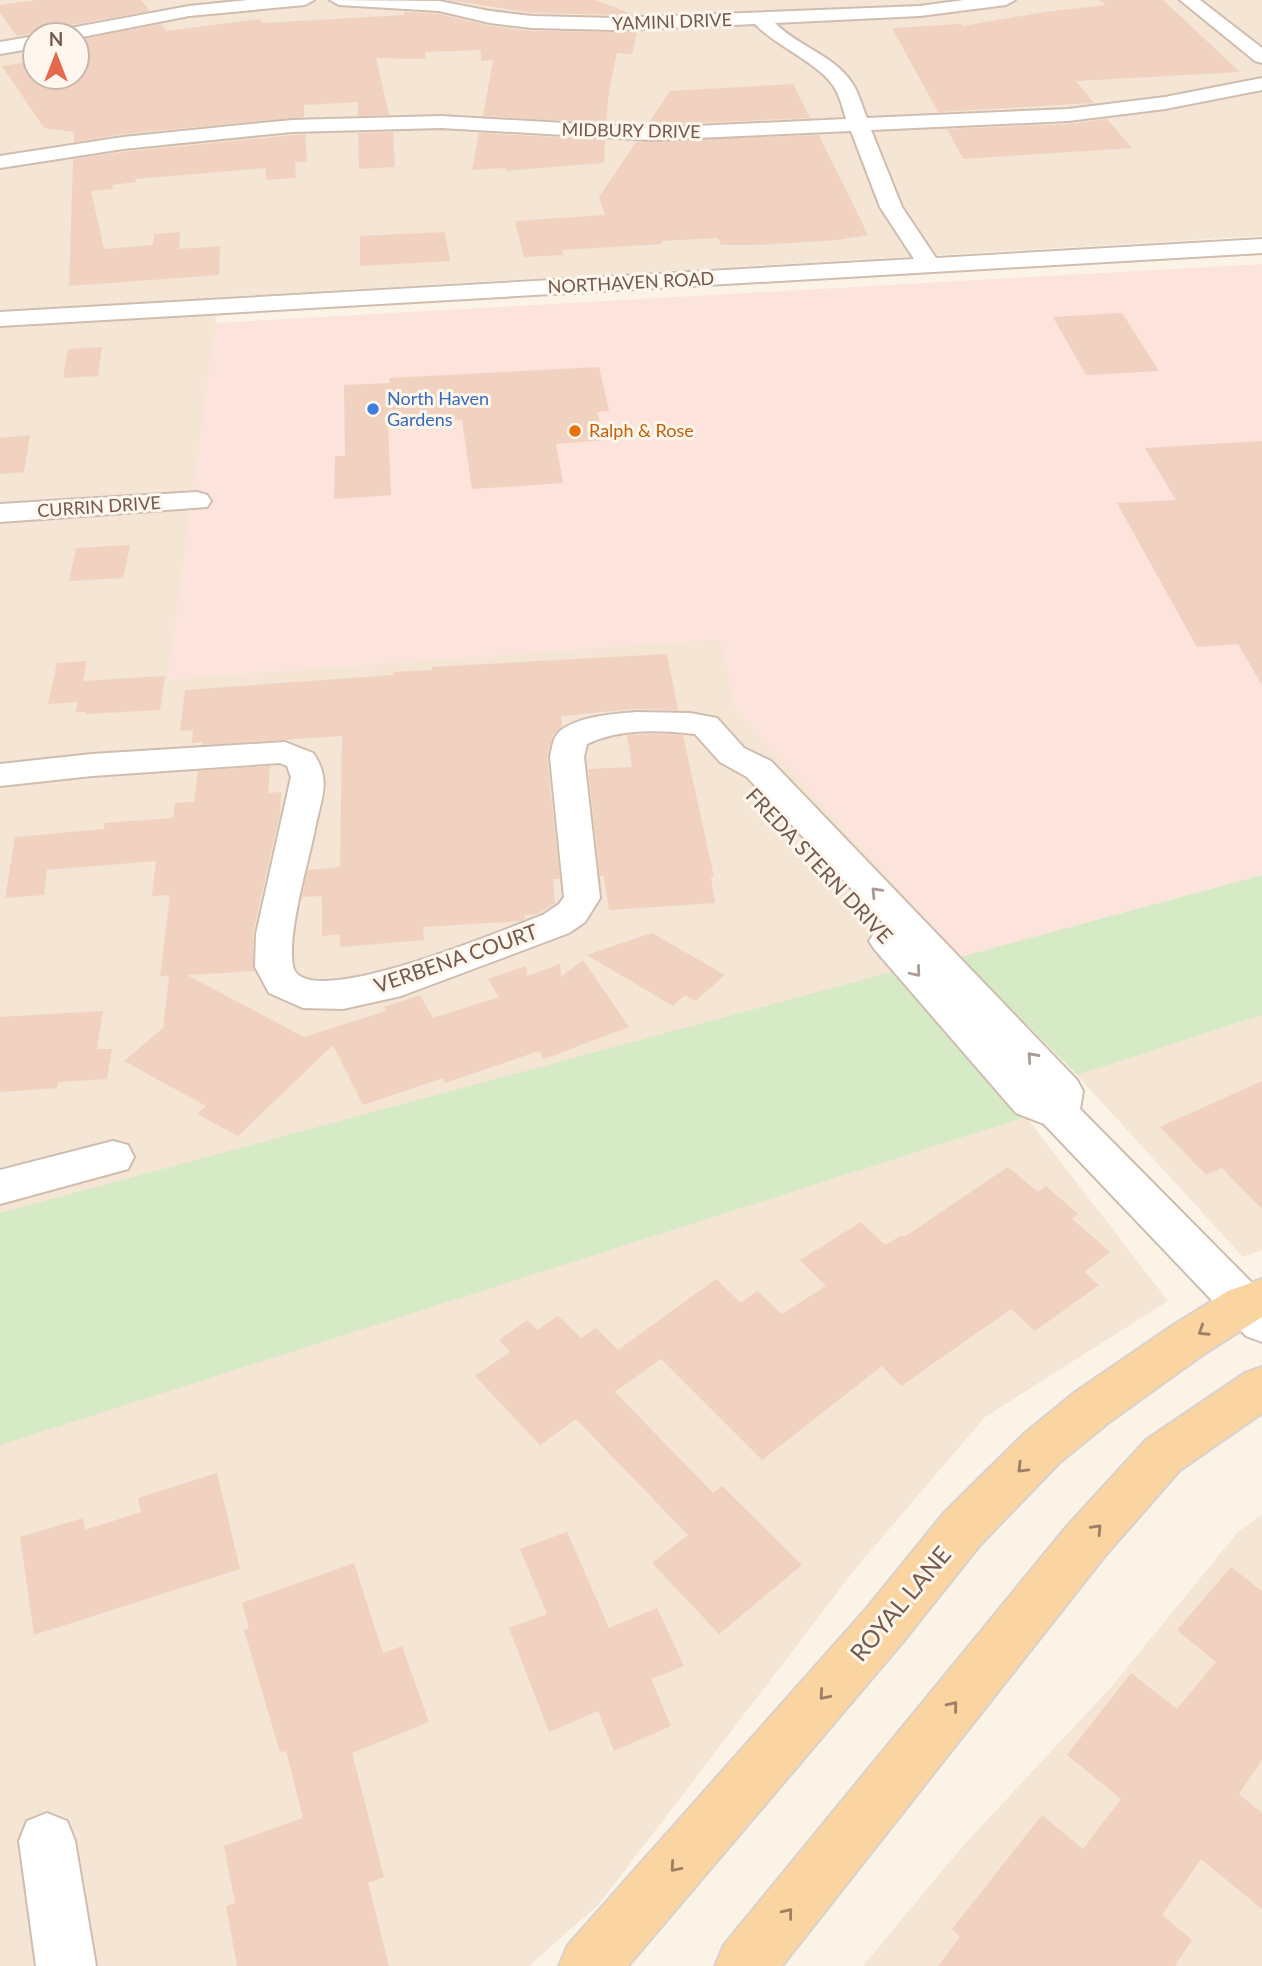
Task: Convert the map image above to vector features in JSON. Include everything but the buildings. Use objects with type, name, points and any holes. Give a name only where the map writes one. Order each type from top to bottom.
[{"type":"main road","name":"ROYAL LANE","points":[[589,1966],[884,1626],[962,1529],[1042,1448],[1091,1408],[1256,1308]]},
{"type":"main road","points":[[745,1966],[1086,1541],[1163,1455],[1262,1387]]},
{"type":"street","points":[[91,30],[189,11],[305,0]]},
{"type":"street","name":"YAMINI DRIVE","points":[[339,0],[432,3],[490,17],[573,24],[761,19],[932,10],[1006,0]]},
{"type":"street","points":[[1189,0],[1262,57]]},
{"type":"street","points":[[761,19],[776,35],[816,60],[844,84],[891,207],[930,266]]},
{"type":"street","points":[[0,48],[21,44]]},
{"type":"street","name":"MIDBURY DRIVE","points":[[0,162],[219,133],[370,123],[441,122],[652,134],[1104,111],[1165,103],[1262,83]]},
{"type":"street","name":"NORTHAVEN ROAD","points":[[0,320],[1262,246]]},
{"type":"street","name":"CURRIN DRIVE","points":[[0,513],[198,501]]},
{"type":"street","name":"VERBENA COURT","points":[[0,775],[92,765],[285,752],[301,761],[308,777],[275,934],[274,967],[283,983],[303,994],[344,995],[387,986],[556,924],[572,913],[582,898],[567,757],[571,739],[581,732],[676,721],[705,725],[732,755]]},
{"type":"street","name":"FREDA STERN DRIVE","points":[[732,755],[734,776],[898,952],[1030,1102],[1059,1113],[1256,1308]]},
{"type":"street","points":[[0,1187],[113,1157]]},
{"type":"street","points":[[47,1841],[66,1966]]},
{"type":"shaded area","points":[[0,0],[1262,0],[1262,236],[219,297],[168,679],[720,639],[736,709],[960,957],[895,971],[154,1395],[1026,1117],[1168,1301],[985,1417],[856,1568],[599,1904],[529,1966],[0,1966]]},
{"type":"shaded area","points":[[1262,264],[1262,875],[960,957],[736,709],[719,639],[168,679],[215,323]]},
{"type":"shaded area","points":[[1262,1015],[1262,1250],[1243,1257],[1077,1075]]},
{"type":"shaded area","points":[[1262,1514],[1262,1966],[863,1966],[962,1847],[1112,1686],[1238,1532]]},
{"type":"green space","points":[[1262,875],[1262,1015],[1077,1075],[960,957]]},
{"type":"green space","points":[[895,971],[1026,1117],[0,1445],[0,1213]]},
{"type":"place","name":"North Haven Gardens","points":[[373,409]]},
{"type":"place","name":"Ralph & Rose","points":[[575,431]]}]
